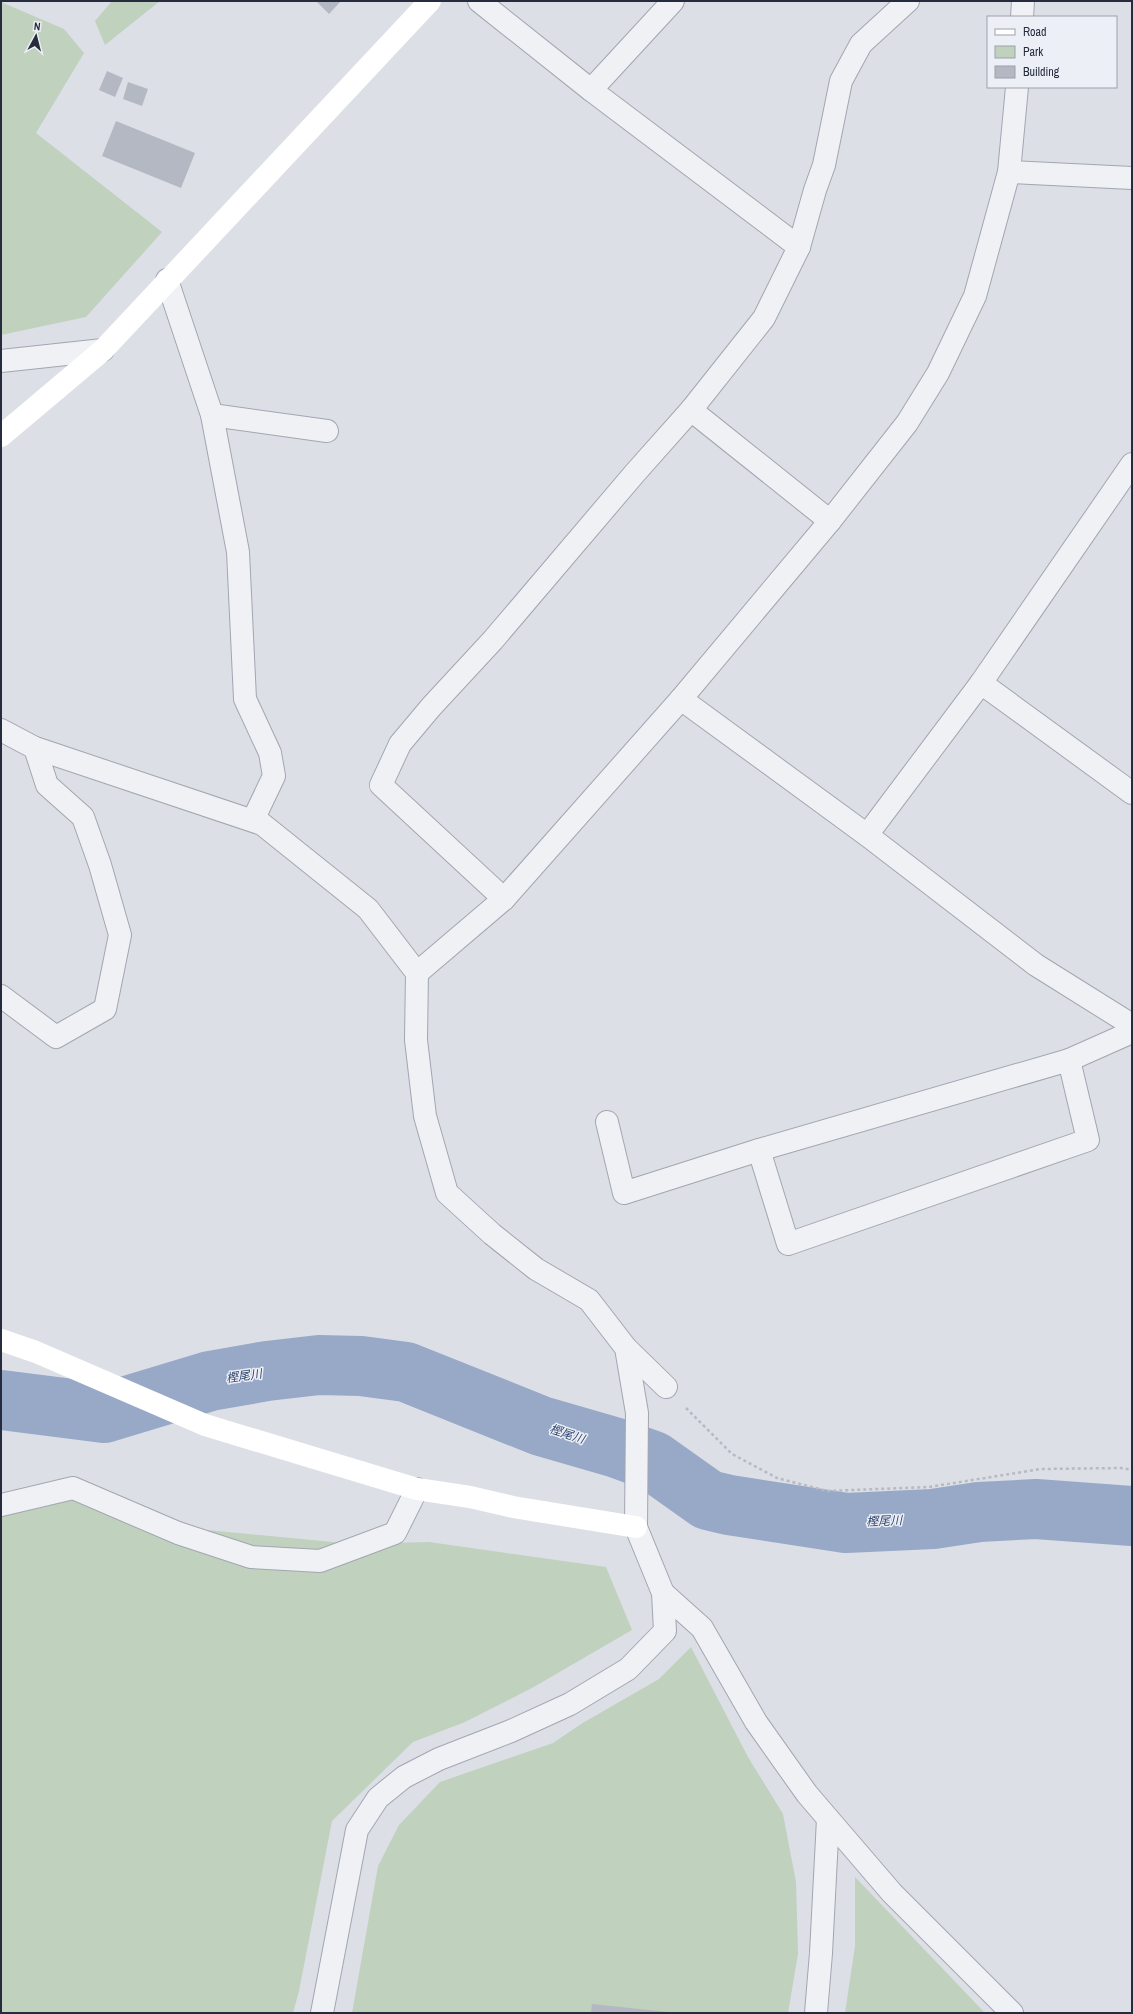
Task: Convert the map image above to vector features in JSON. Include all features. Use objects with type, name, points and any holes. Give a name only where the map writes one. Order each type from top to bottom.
[{"type":"street","points":[[1,436],[103,350],[430,1]]},
{"type":"street","points":[[479,1],[591,90],[799,247]]},
{"type":"street","points":[[591,90],[673,1]]},
{"type":"street","points":[[504,899],[381,784],[400,744],[431,706],[494,640],[635,473],[691,410],[764,318],[799,247],[815,190],[824,165],[841,80],[861,44],[908,1]]},
{"type":"street","points":[[1022,16],[1023,1]]},
{"type":"street","points":[[417,973],[504,899],[681,699],[830,521],[907,423],[938,373],[974,296],[1008,172],[1017,88]]},
{"type":"street","points":[[1008,172],[1132,178]]},
{"type":"street","points":[[167,280],[212,415],[238,552],[245,699],[270,753],[274,776],[253,820]]},
{"type":"street","points":[[1,361],[103,350]]},
{"type":"street","points":[[691,410],[830,521]]},
{"type":"street","points":[[212,415],[327,431]]},
{"type":"street","points":[[867,835],[981,683],[1132,464]]},
{"type":"street","points":[[981,683],[1132,793]]},
{"type":"street","points":[[681,699],[867,835],[1036,965],[1132,1025]]},
{"type":"street","points":[[1,730],[35,748],[262,824],[368,909],[417,973],[416,1040],[425,1116],[447,1193],[492,1234],[536,1269],[589,1300],[626,1348],[666,1387]]},
{"type":"street","points":[[1,996],[56,1037],[105,1009],[120,935],[100,865],[83,817],[47,785],[35,748]]},
{"type":"street","points":[[607,1122],[624,1193],[759,1150],[1070,1060],[1132,1032]]},
{"type":"street","points":[[759,1150],[788,1244],[1088,1140],[1070,1060]]},
{"type":"street","points":[[1,1340],[36,1352],[205,1425],[417,1489],[470,1497],[513,1507],[636,1527]]},
{"type":"street","points":[[322,2013],[356,1830],[378,1798],[404,1777],[439,1759],[511,1731],[570,1704],[628,1670],[665,1631],[663,1594],[636,1527],[637,1413],[626,1348]]},
{"type":"street","points":[[1,1505],[73,1488],[178,1533],[251,1557],[320,1562],[395,1533],[417,1489]]},
{"type":"street","points":[[663,1594],[702,1628],[756,1722],[807,1794],[892,1893],[1012,2013]]},
{"type":"street","points":[[816,2013],[821,1953],[828,1819]]},
{"type":"path","points":[[666,1387],[732,1454],[777,1478],[827,1491],[928,1487],[1041,1469],[1121,1468],[1132,1470]]},
{"type":"green space","points":[[112,1],[160,1],[105,45],[95,21]]},
{"type":"green space","points":[[1,2],[64,29],[84,53],[36,133],[162,232],[86,317],[1,335]]},
{"type":"green space","points":[[1,1493],[118,1499],[197,1529],[354,1544],[429,1542],[606,1567],[632,1630],[532,1688],[465,1722],[413,1742],[332,1821],[299,1991],[293,2013],[1,2013]]},
{"type":"green space","points":[[691,1647],[748,1757],[783,1814],[796,1882],[798,1954],[788,2013],[352,2013],[378,1866],[399,1825],[440,1782],[553,1743],[581,1724],[659,1679]]},
{"type":"green space","points":[[855,1877],[985,2013],[845,2013],[855,1946]]},
{"type":"building","points":[[316,1],[341,1],[329,14]]},
{"type":"building","points":[[107,71],[123,78],[115,97],[99,90]]},
{"type":"building","points":[[128,82],[148,89],[142,106],[123,99]]},
{"type":"building","points":[[116,121],[195,153],[181,188],[102,156]]},
{"type":"building","points":[[592,2004],[668,2012],[668,2013],[591,2013]]},
{"type":"waterway","name":"樫尾川","points":[[1,1400],[104,1413],[210,1381],[267,1371],[319,1365],[361,1366],[406,1372],[541,1426],[617,1448],[653,1461],[708,1500],[729,1505],[846,1523],[933,1519],[979,1512],[1036,1509],[1132,1516]]}]
